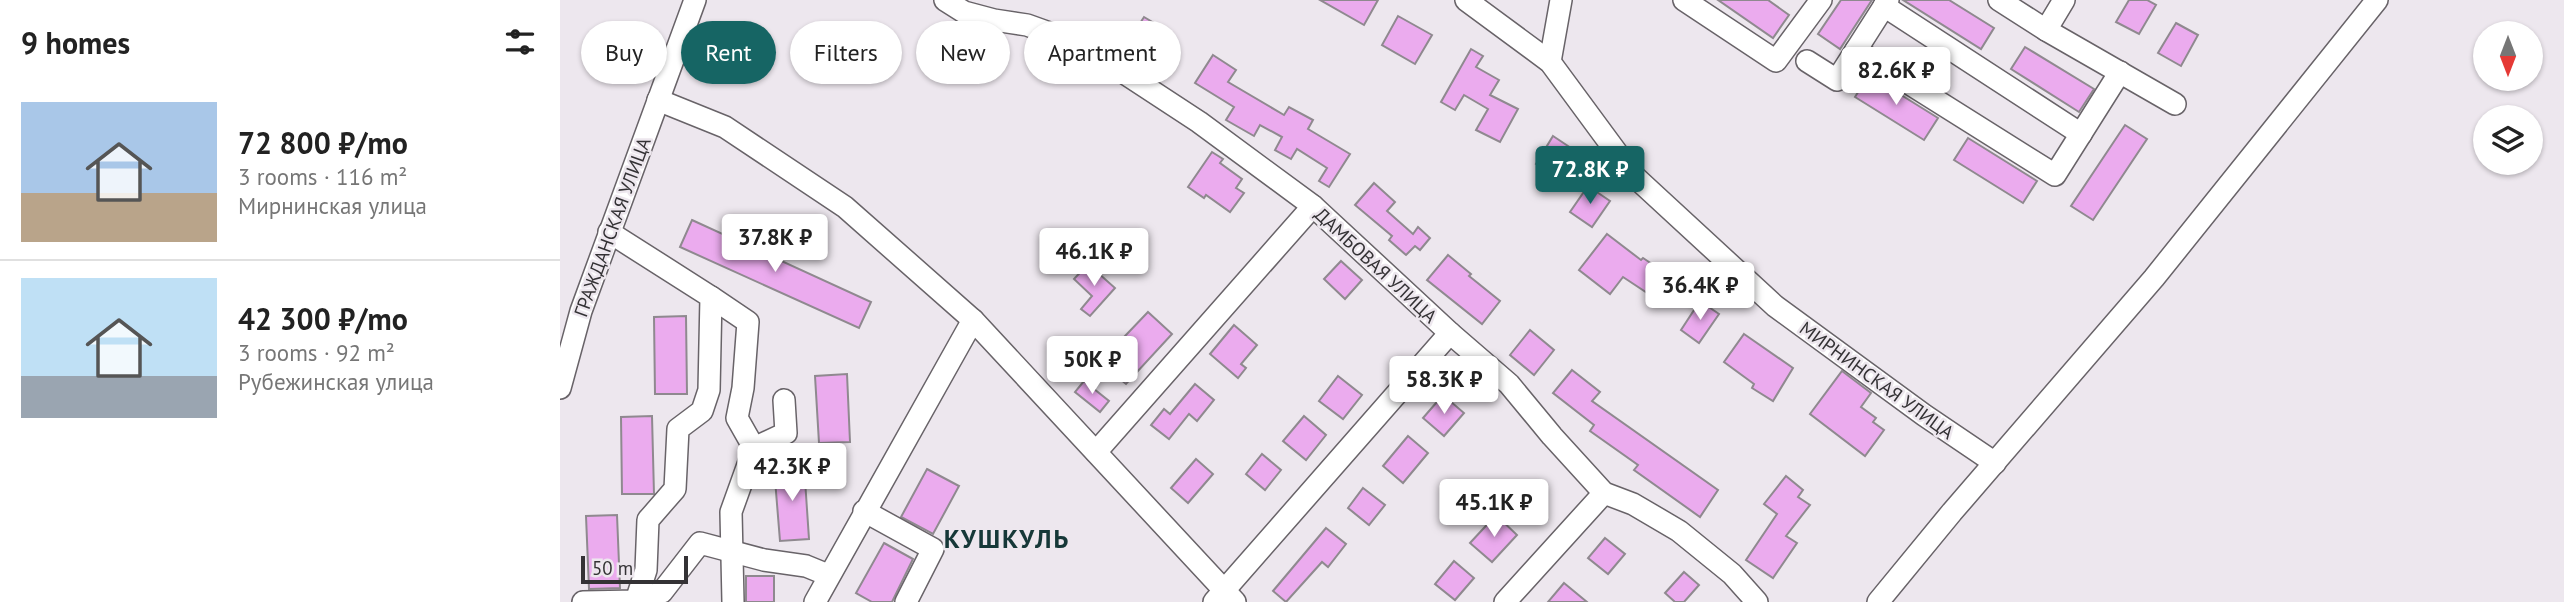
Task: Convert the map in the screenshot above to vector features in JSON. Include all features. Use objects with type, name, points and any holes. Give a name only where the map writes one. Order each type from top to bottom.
[{"type":"street","name":"ГРАЖДАНСКАЯ УЛИЦА","points":[[560,388],[581,311],[695,0]]},
{"type":"street","name":"ДАМБОВАЯ УЛИЦА","points":[[944,0],[964,12],[1027,25],[1080,44],[1199,122],[1313,206],[1509,384],[1604,493],[1633,504],[1679,531],[1732,575],[1757,602]]},
{"type":"street","name":"МИРНИНСКАЯ УЛИЦА","points":[[1466,0],[1550,62],[1634,176],[1775,306],[1994,463]]},
{"type":"street","points":[[1550,62],[1561,0]]},
{"type":"street","points":[[1684,0],[1776,61],[1821,0]]},
{"type":"street","points":[[1999,0],[2175,104]]},
{"type":"street","points":[[2046,30],[2064,0]]},
{"type":"street","points":[[1878,602],[2154,278],[2377,0]]},
{"type":"street","points":[[1807,61],[1837,80],[1886,3],[2081,134]]},
{"type":"street","points":[[1856,50],[2054,175],[2120,72]]},
{"type":"street","points":[[658,100],[725,127],[845,207],[973,320],[1096,452],[1224,598],[1450,333]]},
{"type":"street","points":[[1096,452],[1313,206]]},
{"type":"street","points":[[609,232],[748,322],[743,387],[737,418],[754,448]]},
{"type":"street","points":[[636,601],[646,570],[648,520],[676,489],[678,429],[702,411],[709,390],[711,297]]},
{"type":"street","points":[[815,602],[973,320]]},
{"type":"street","points":[[733,602],[731,512],[754,448],[786,433],[784,400]]},
{"type":"street","points":[[1505,602],[1604,493]]},
{"type":"street","points":[[864,511],[933,549],[906,602]]},
{"type":"street","points":[[583,602],[636,601],[662,592],[700,543],[764,560],[806,566],[828,575]]},
{"type":"building","points":[[1320,0],[1378,0],[1364,25]]},
{"type":"building","points":[[1718,0],[1768,0],[1789,15],[1773,38]]},
{"type":"building","points":[[1841,0],[1872,0],[1840,49],[1818,34]]},
{"type":"building","points":[[1903,0],[1949,0],[1994,28],[1981,49]]},
{"type":"building","points":[[2129,0],[2147,0],[2156,5],[2139,34],[2116,22]]},
{"type":"building","points":[[1398,16],[1432,35],[1415,64],[1382,45]]},
{"type":"building","points":[[2176,23],[2198,35],[2181,66],[2158,53]]},
{"type":"building","points":[[2025,47],[2094,89],[2079,112],[2011,69]]},
{"type":"building","points":[[1471,49],[1483,56],[1476,67],[1499,80],[1490,95],[1518,109],[1500,142],[1476,130],[1488,109],[1464,95],[1455,110],[1441,102]]},
{"type":"building","points":[[1213,55],[1236,70],[1228,82],[1284,115],[1289,107],[1313,120],[1308,129],[1350,154],[1329,187],[1319,181],[1327,168],[1297,149],[1291,159],[1275,150],[1282,137],[1260,125],[1254,136],[1226,120],[1234,107],[1195,83]]},
{"type":"building","points":[[1869,75],[1938,118],[1924,140],[1855,97]]},
{"type":"building","points":[[2125,125],[2147,139],[2093,220],[2071,206]]},
{"type":"building","points":[[1553,136],[1580,154],[1563,181],[1536,164]]},
{"type":"building","points":[[1968,138],[2037,181],[2023,203],[1954,160]]},
{"type":"building","points":[[1212,152],[1223,159],[1220,163],[1242,179],[1236,188],[1244,193],[1230,212],[1206,195],[1204,198],[1188,187]]},
{"type":"building","points":[[1374,183],[1395,202],[1387,211],[1413,234],[1418,227],[1430,238],[1420,250],[1415,246],[1406,255],[1389,240],[1392,236],[1355,205]]},
{"type":"building","points":[[1588,186],[1610,201],[1592,227],[1570,212]]},
{"type":"building","points":[[692,220],[871,302],[859,328],[680,247]]},
{"type":"building","points":[[1607,234],[1641,260],[1643,258],[1679,282],[1664,304],[1623,277],[1610,294],[1579,270]]},
{"type":"building","points":[[1448,255],[1500,301],[1482,324],[1427,280]]},
{"type":"building","points":[[1341,261],[1362,280],[1345,299],[1324,279]]},
{"type":"building","points":[[1088,264],[1115,288],[1090,316],[1081,309],[1092,296],[1074,279]]},
{"type":"building","points":[[1700,301],[1719,314],[1699,343],[1681,330]]},
{"type":"building","points":[[1148,312],[1172,334],[1126,384],[1104,366],[1127,338],[1125,336]]},
{"type":"building","points":[[686,316],[687,394],[655,394],[654,317]]},
{"type":"building","points":[[1234,325],[1257,345],[1241,364],[1246,368],[1238,378],[1210,354]]},
{"type":"building","points":[[1530,330],[1554,350],[1534,375],[1510,355]]},
{"type":"building","points":[[1744,334],[1793,368],[1773,401],[1752,388],[1754,384],[1724,362]]},
{"type":"building","points":[[1572,370],[1600,392],[1592,401],[1718,490],[1700,517],[1634,470],[1638,465],[1590,431],[1594,425],[1553,393]]},
{"type":"building","points":[[1842,371],[1871,393],[1861,407],[1876,418],[1873,422],[1884,430],[1865,456],[1810,414]]},
{"type":"building","points":[[847,374],[850,442],[819,443],[815,376]]},
{"type":"building","points":[[1338,376],[1362,395],[1343,419],[1319,401]]},
{"type":"building","points":[[1084,381],[1109,401],[1100,412],[1075,392]]},
{"type":"building","points":[[1195,384],[1214,400],[1197,421],[1189,414],[1169,439],[1151,425],[1164,409],[1170,414]]},
{"type":"building","points":[[1443,395],[1464,413],[1444,436],[1423,418]]},
{"type":"building","points":[[652,416],[654,494],[622,494],[621,417]]},
{"type":"building","points":[[1304,416],[1326,435],[1306,460],[1283,441]]},
{"type":"building","points":[[1408,436],[1428,453],[1403,483],[1383,466]]},
{"type":"building","points":[[1262,454],[1281,470],[1265,490],[1246,474]]},
{"type":"building","points":[[1196,459],[1213,474],[1188,503],[1171,488]]},
{"type":"building","points":[[804,465],[809,539],[780,541],[774,467]]},
{"type":"building","points":[[927,469],[959,486],[933,534],[901,517]]},
{"type":"building","points":[[1786,476],[1803,490],[1798,497],[1810,505],[1786,536],[1797,543],[1773,578],[1746,560],[1777,514],[1764,504]]},
{"type":"building","points":[[1525,481],[1545,498],[1530,516],[1510,499]]},
{"type":"building","points":[[1363,488],[1385,505],[1369,525],[1348,508]]},
{"type":"building","points":[[617,515],[620,588],[589,589],[586,516]]},
{"type":"building","points":[[1496,515],[1517,535],[1492,562],[1470,543]]},
{"type":"building","points":[[1326,528],[1346,544],[1328,567],[1322,562],[1286,602],[1273,591]]},
{"type":"building","points":[[1605,538],[1625,554],[1608,574],[1588,558]]},
{"type":"building","points":[[884,543],[913,559],[892,602],[872,602],[856,593]]},
{"type":"building","points":[[1454,561],[1474,578],[1455,600],[1435,584]]},
{"type":"building","points":[[1684,572],[1699,585],[1684,602],[1675,602],[1665,593]]},
{"type":"building","points":[[746,576],[774,576],[774,602],[746,602]]},
{"type":"building","points":[[1564,583],[1587,602],[1548,602]]},
{"type":"district","name":"КУШКУЛЬ","points":[[1007,538]]}]
